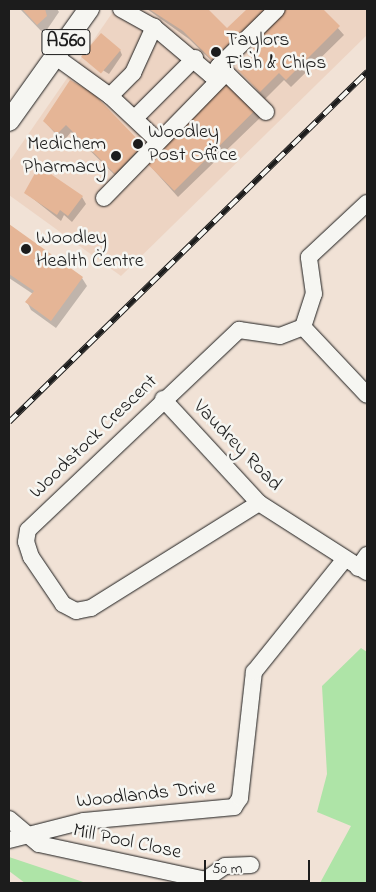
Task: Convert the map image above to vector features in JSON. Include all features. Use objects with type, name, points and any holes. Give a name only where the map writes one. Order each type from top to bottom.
[{"type":"main road","name":"A560","points":[[9,121],[89,9]]},
{"type":"street","points":[[121,9],[154,27],[195,58],[211,75],[223,69]]},
{"type":"street","points":[[104,198],[277,9]]},
{"type":"street","points":[[110,96],[133,73],[154,27]]},
{"type":"street","points":[[56,57],[110,96],[158,141]]},
{"type":"street","points":[[135,118],[195,58]]},
{"type":"street","points":[[223,69],[266,112]]},
{"type":"street","points":[[367,203],[309,257],[314,294],[303,327],[367,395]]},
{"type":"street","name":"Woodstock Crescent","points":[[259,503],[91,608],[76,611],[62,604],[30,557],[26,542],[28,530],[163,399],[239,330],[280,336],[303,327]]},
{"type":"street","name":"Vaudrey Road","points":[[163,399],[259,503],[359,564]]},
{"type":"street","name":"Woodlands Drive","points":[[16,838],[84,821],[234,807],[240,798],[254,672],[359,564]]},
{"type":"street","points":[[9,819],[16,838]]},
{"type":"street","name":"Mill Pool Close","points":[[16,838],[71,853],[206,882],[225,866],[251,864]]},
{"type":"shaded area","points":[[115,9],[367,9],[367,35],[121,276],[9,195],[9,162]]},
{"type":"green space","points":[[361,648],[367,652],[367,883],[320,883],[351,826],[317,812],[327,774],[322,686]]},
{"type":"green space","points":[[9,857],[86,883],[25,883],[9,871]]},
{"type":"building","points":[[22,9],[45,9],[47,16],[37,25]]},
{"type":"building","points":[[149,9],[208,9],[227,28],[247,9],[266,9],[212,60],[183,31]]},
{"type":"building","points":[[281,9],[323,9],[340,26],[286,80],[279,73],[260,92],[238,70],[257,52],[247,42]]},
{"type":"building","points":[[101,33],[121,50],[101,73],[81,57]]},
{"type":"building","points":[[226,77],[257,108],[174,191],[143,160]]},
{"type":"building","points":[[70,80],[93,93],[143,145],[115,174],[66,125],[57,134],[43,121]]},
{"type":"building","points":[[39,166],[83,196],[68,216],[60,210],[57,215],[24,193]]},
{"type":"building","name":"Woodley Health Centre","points":[[9,224],[83,277],[51,321],[25,302],[34,291],[9,274]]},
{"type":"railway","points":[[9,422],[367,72]]},
{"type":"place","name":"Taylors Fish & Chips","points":[[216,52]]},
{"type":"place","name":"Woodley Post Office","points":[[138,144]]},
{"type":"place","name":"Medichem Pharmacy","points":[[116,156]]},
{"type":"place","name":"Woodley Health Centre","points":[[26,249]]}]
